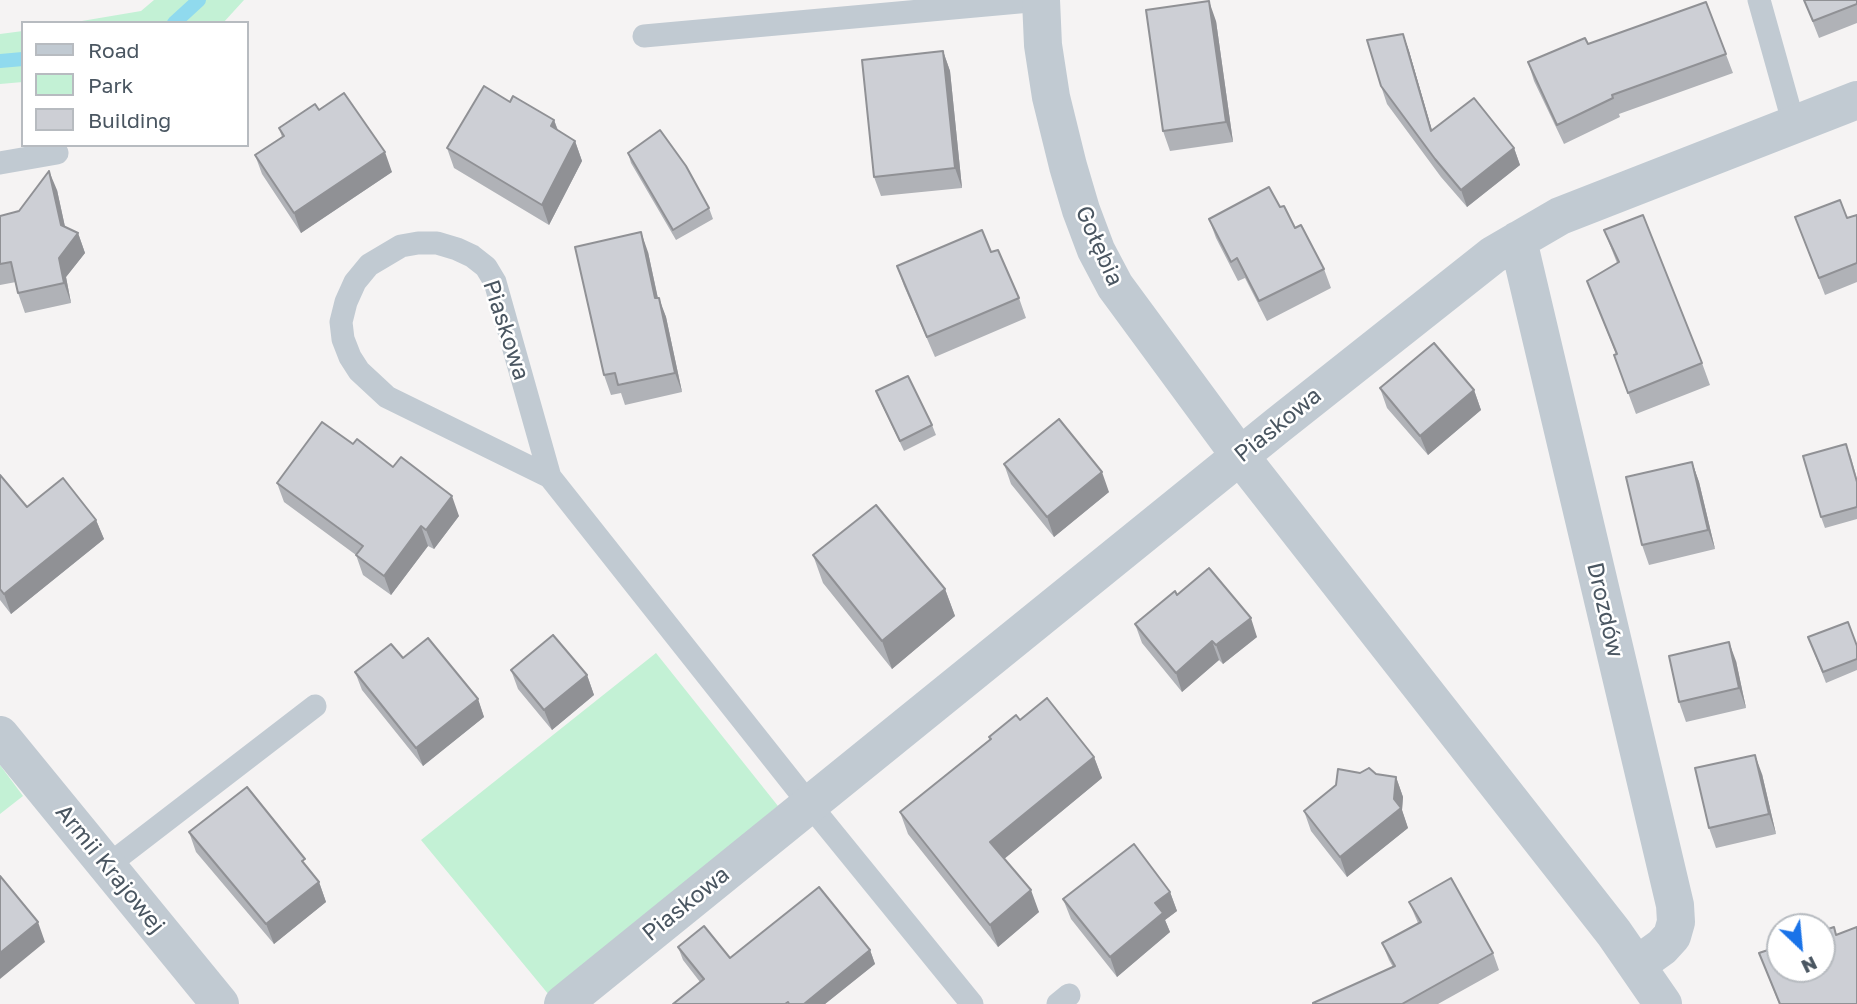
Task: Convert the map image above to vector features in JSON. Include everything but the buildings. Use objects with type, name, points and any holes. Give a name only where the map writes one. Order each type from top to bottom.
[{"type":"street","name":"Gołębia","points":[[1041,0],[1043,45],[1051,97],[1081,211],[1096,250],[1115,286],[1139,322],[1240,456]]},
{"type":"street","name":"Piaskowa","points":[[563,1004],[1469,273],[1560,216],[1857,100]]},
{"type":"street","name":"Drozdów","points":[[1518,240],[1675,905],[1676,922],[1672,936],[1637,965]]},
{"type":"street","points":[[1240,456],[1637,965],[1663,1004]]},
{"type":"street","name":"Armii Krajowej","points":[[0,735],[220,1004]]},
{"type":"lane","name":"Gołębia","points":[[644,36],[1041,0]]},
{"type":"lane","points":[[1759,0],[1794,125]]},
{"type":"lane","points":[[0,163],[57,153]]},
{"type":"lane","name":"Piaskowa","points":[[550,477],[387,397],[359,371],[350,357],[341,322],[355,282],[369,265],[401,246],[437,243],[472,256],[486,267],[495,282],[550,477],[972,1004]]},
{"type":"lane","points":[[107,866],[315,706]]},
{"type":"green space","points":[[154,0],[244,0],[225,21],[82,21],[141,11]]},
{"type":"green space","points":[[21,31],[21,82],[0,84],[0,34]]},
{"type":"green space","points":[[656,653],[778,806],[549,995],[421,840]]},
{"type":"green space","points":[[0,765],[23,796],[0,814]]},
{"type":"waterway","points":[[176,21],[199,0]]},
{"type":"waterway","points":[[0,61],[21,59]]}]
